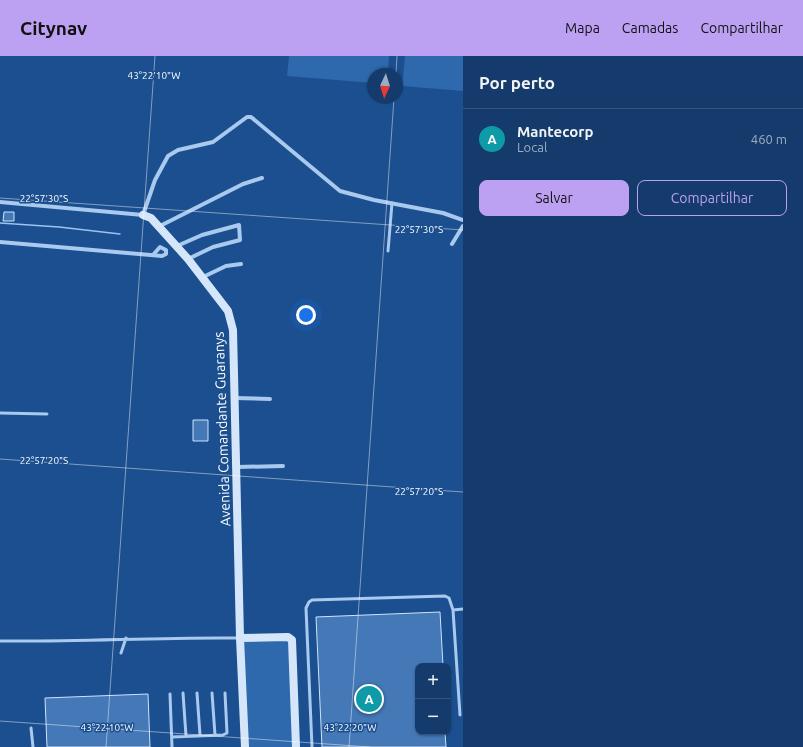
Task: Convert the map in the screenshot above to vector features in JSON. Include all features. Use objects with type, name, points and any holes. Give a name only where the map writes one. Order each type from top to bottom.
[{"type":"street","points":[[0,202],[144,215],[155,180],[168,156],[178,150],[213,142],[246,117],[249,117],[340,190],[392,203],[443,213],[463,220]]},
{"type":"street","points":[[158,227],[243,184],[262,178]]},
{"type":"street","name":"Avenida Comandante Guaranys","points":[[144,215],[151,218],[188,259],[228,311],[231,319],[233,330],[240,638],[245,747]]},
{"type":"street","points":[[177,246],[202,235],[239,225],[240,240],[210,248],[188,259]]},
{"type":"street","points":[[452,244],[463,226]]},
{"type":"street","points":[[0,242],[153,255]]},
{"type":"street","points":[[203,277],[226,266],[241,264]]},
{"type":"street","points":[[234,398],[270,399]]},
{"type":"street","points":[[237,467],[283,466]]},
{"type":"street","points":[[240,638],[288,637],[292,640],[296,747]]},
{"type":"lane","points":[[388,251],[392,203]]},
{"type":"lane","points":[[0,413],[47,414]]},
{"type":"lane","points":[[312,747],[306,608],[309,602],[446,596],[451,602],[453,610],[460,715]]},
{"type":"lane","points":[[453,610],[463,610]]},
{"type":"lane","points":[[0,641],[55,642],[126,638],[240,638]]},
{"type":"lane","points":[[121,653],[126,638]]},
{"type":"lane","points":[[184,693],[186,736]]},
{"type":"lane","points":[[197,693],[200,736]]},
{"type":"lane","points":[[212,693],[215,735]]},
{"type":"lane","points":[[172,737],[228,733],[225,693]]},
{"type":"lane","points":[[170,694],[172,747]]},
{"type":"lane","points":[[32,728],[33,747]]},
{"type":"shaded area","points":[[289,56],[389,56],[388,68],[367,68],[367,83],[287,76]]},
{"type":"shaded area","points":[[405,56],[463,56],[463,91],[403,86]]},
{"type":"shaded area","points":[[281,638],[291,644],[294,747],[247,747],[241,639]]},
{"type":"building","points":[[4,212],[14,212],[14,221],[3,221]]},
{"type":"building","points":[[193,420],[208,420],[208,441],[193,441]]},
{"type":"building","points":[[440,612],[443,663],[415,663],[415,735],[445,735],[446,747],[322,747],[316,617]]},
{"type":"building","points":[[148,694],[150,747],[47,747],[45,698]]},
{"type":"waterway","points":[[0,223],[59,227],[120,234]]},
{"type":"place","name":"Mantecorp","points":[[369,699]]}]
